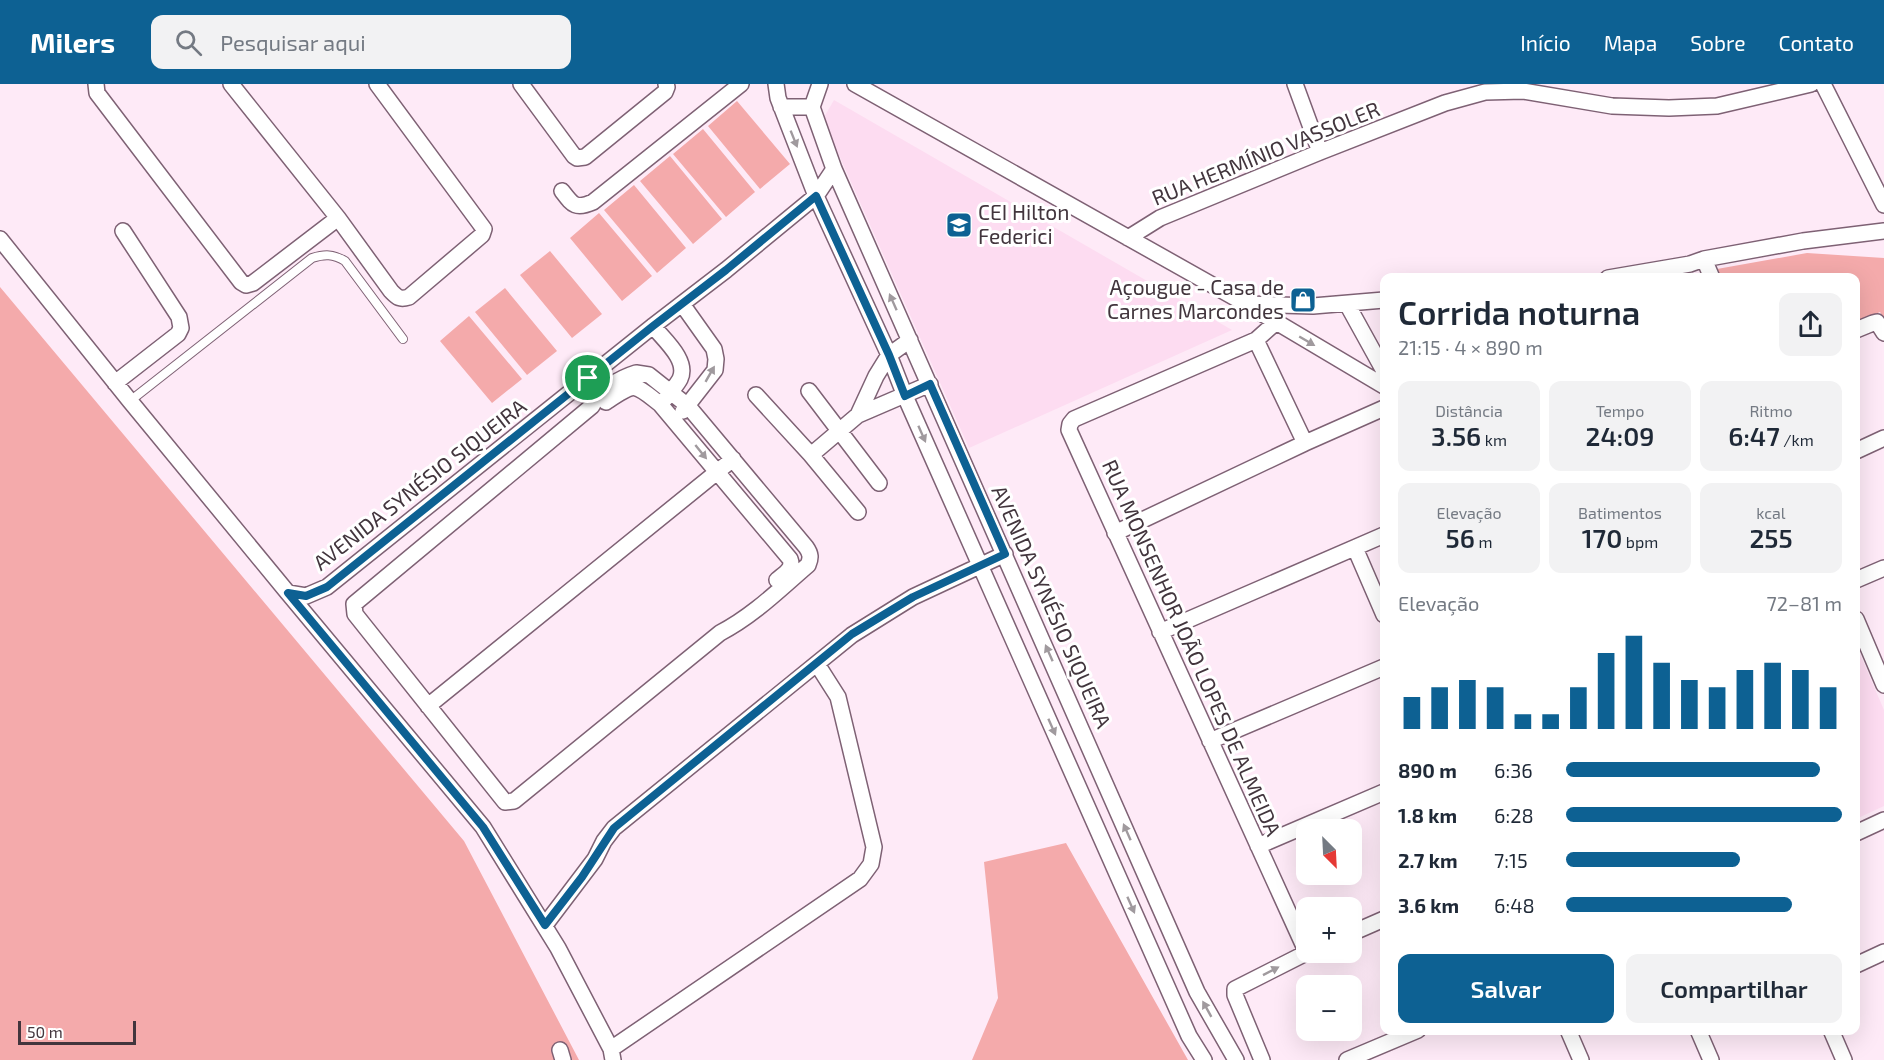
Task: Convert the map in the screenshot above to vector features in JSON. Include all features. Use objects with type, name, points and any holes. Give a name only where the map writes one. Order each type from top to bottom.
[{"type":"street","points":[[96,84],[97,93],[241,282],[246,285],[253,283],[338,218]]},
{"type":"street","points":[[231,84],[338,218],[391,291],[400,299],[409,297],[484,232],[483,226],[377,84]]},
{"type":"street","points":[[521,84],[574,156],[581,158],[665,92],[666,84]]},
{"type":"street","points":[[562,191],[572,204],[579,206],[592,202],[741,84]]},
{"type":"street","points":[[776,84],[781,107],[816,196],[889,355],[905,396],[1189,1036],[1204,1060]]},
{"type":"street","points":[[781,107],[812,107],[820,84]]},
{"type":"street","points":[[855,84],[1246,304],[1380,384]]},
{"type":"street","points":[[1295,84],[1320,152]]},
{"type":"street","name":"RUA HERMÍNIO VASSOLER","points":[[1128,238],[1160,218],[1320,152],[1445,103],[1485,92],[1523,92],[1612,106],[1669,108],[1717,106],[1810,84]]},
{"type":"street","points":[[1822,84],[1882,198]]},
{"type":"street","name":"AVENIDA SYNÉSIO SIQUEIRA","points":[[812,107],[834,169],[1197,992],[1236,1060]]},
{"type":"street","name":"AVENIDA SYNÉSIO SIQUEIRA","points":[[288,593],[306,596],[327,587],[816,196],[834,169]]},
{"type":"street","points":[[115,383],[178,334],[181,327],[179,317],[123,231]]},
{"type":"street","points":[[1634,273],[1803,241],[1884,231]]},
{"type":"street","points":[[0,239],[115,383],[483,827],[545,925],[612,1055],[860,879],[871,864],[874,847],[838,697],[817,664]]},
{"type":"street","points":[[1670,273],[1697,261]]},
{"type":"street","points":[[1697,261],[1708,273]]},
{"type":"street","points":[[1246,304],[1313,306],[1380,300]]},
{"type":"street","points":[[674,420],[688,406],[715,370],[716,359],[714,349],[682,304]]},
{"type":"street","points":[[1347,304],[1380,364]]},
{"type":"street","points":[[1860,328],[1873,322],[1881,328]]},
{"type":"street","points":[[1275,323],[1256,340],[1305,443]]},
{"type":"street","points":[[653,326],[681,362],[682,370],[681,378],[660,404]]},
{"type":"street","points":[[858,415],[876,376],[889,355],[910,340]]},
{"type":"street","name":"RUA MONSENHOR JOÃO LOPES DE ALMEIDA","points":[[1256,340],[1074,419],[1069,430],[1296,929]]},
{"type":"street","points":[[592,406],[605,403],[626,388],[633,386],[639,387],[660,404],[792,564],[791,568],[740,610],[720,633],[509,803],[505,802],[355,614],[354,604],[592,406],[599,395],[621,379],[636,373],[649,375],[688,406],[810,552],[811,559],[808,565],[751,614],[720,633]]},
{"type":"street","points":[[811,454],[858,415],[930,384]]},
{"type":"street","points":[[810,391],[879,483]]},
{"type":"street","points":[[756,395],[811,454],[858,512]]},
{"type":"street","points":[[1115,533],[1380,410]]},
{"type":"street","points":[[1860,449],[1884,438]]},
{"type":"street","points":[[428,706],[733,459]]},
{"type":"street","points":[[1160,632],[1380,537]]},
{"type":"street","points":[[1355,548],[1380,606]]},
{"type":"street","points":[[545,925],[582,877],[614,828],[852,634],[913,597],[1005,554]]},
{"type":"street","points":[[1860,578],[1884,568]]},
{"type":"street","points":[[1860,628],[1884,685]]},
{"type":"street","points":[[1210,741],[1380,669]]},
{"type":"street","points":[[1258,846],[1380,794]]},
{"type":"street","points":[[1860,831],[1884,820]]},
{"type":"street","points":[[1362,929],[1380,921]]},
{"type":"street","points":[[1860,963],[1884,952]]},
{"type":"street","points":[[1262,1060],[1234,995],[1235,989],[1296,958]]},
{"type":"street","points":[[1347,1060],[1406,1035]]},
{"type":"street","points":[[1570,1035],[1581,1060]]},
{"type":"street","points":[[1700,1035],[1711,1060]]},
{"type":"street","points":[[1833,1035],[1844,1060]]},
{"type":"lane","points":[[130,401],[312,258],[324,255],[335,255],[345,261],[403,339]]},
{"type":"shaded area","name":"CEI Hilton Federici","points":[[834,100],[1232,330],[969,448],[823,119]]},
{"type":"shaded area","points":[[737,101],[790,164],[760,189],[708,126]]},
{"type":"shaded area","points":[[703,129],[755,192],[726,217],[673,154]]},
{"type":"shaded area","points":[[670,156],[722,219],[693,244],[640,181]]},
{"type":"shaded area","points":[[634,185],[686,248],[657,273],[604,210]]},
{"type":"shaded area","points":[[599,213],[652,276],[622,301],[570,238]]},
{"type":"shaded area","points":[[550,251],[602,314],[572,338],[520,275]]},
{"type":"shaded area","points":[[1807,253],[1884,258],[1884,319],[1880,312],[1860,321],[1860,273],[1719,273],[1717,269]]},
{"type":"shaded area","points":[[0,287],[464,841],[579,1060],[0,1060]]},
{"type":"shaded area","points":[[505,288],[557,351],[527,375],[475,312]]},
{"type":"shaded area","points":[[469,316],[522,379],[492,403],[440,341]]},
{"type":"shaded area","points":[[1860,654],[1884,710],[1884,806],[1860,817]]},
{"type":"shaded area","points":[[1066,843],[1188,1060],[972,1060],[998,998],[984,862]]},
{"type":"place","name":"CEI Hilton Federici","points":[[959,225]]},
{"type":"place","name":"Açougue - Casa de Carnes Marcondes","points":[[1303,300]]},
{"type":"route","points":[[816,196],[889,355],[905,396],[930,384],[1005,554],[913,597],[852,634],[614,828],[595,859],[545,925],[483,827],[288,593],[306,596],[327,587],[588,378],[816,196]]}]
